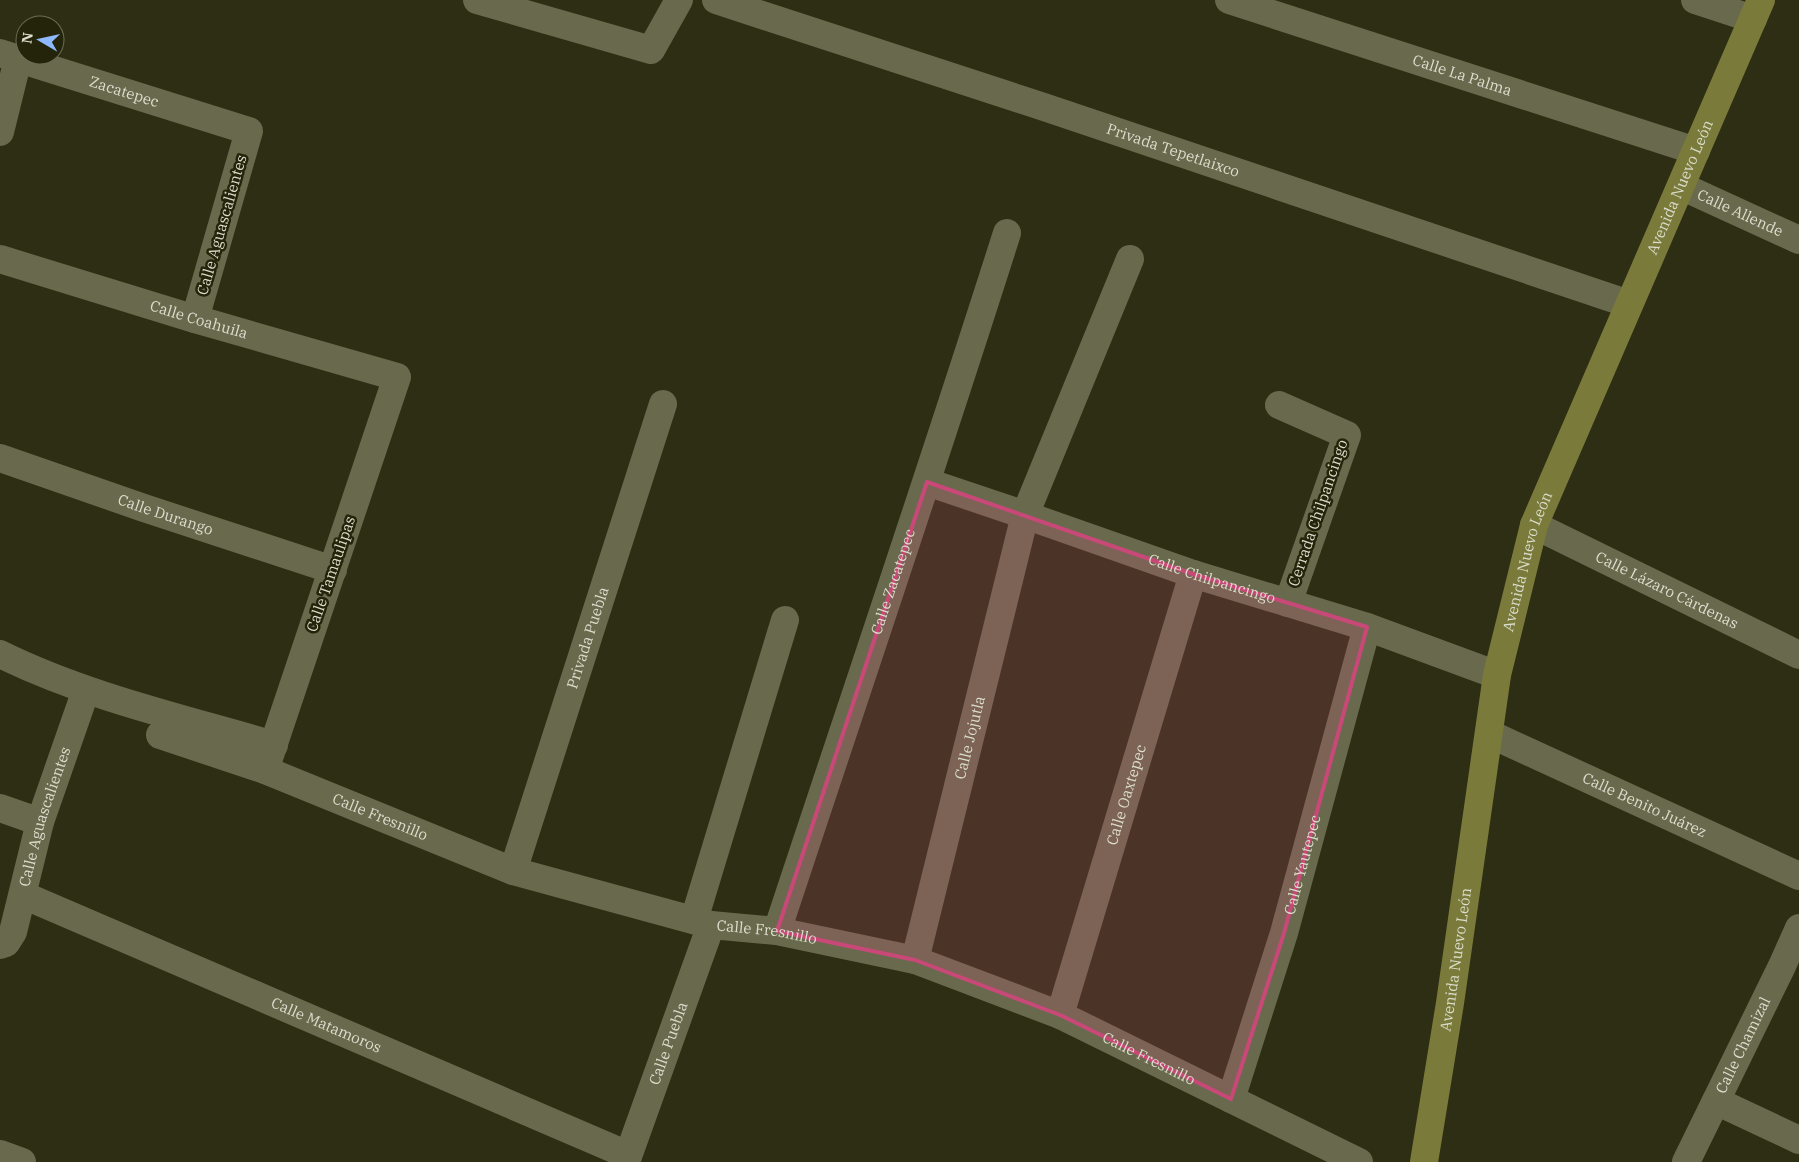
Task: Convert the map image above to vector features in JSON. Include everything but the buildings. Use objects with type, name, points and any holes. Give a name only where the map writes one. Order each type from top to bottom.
[{"type":"main road","name":"Avenida Nuevo León","points":[[1424,1162],[1490,734],[1497,674],[1534,525],[1757,10]]},
{"type":"street","points":[[477,0],[651,50],[679,0]]},
{"type":"street","name":"Privada Tepetlaixco","points":[[716,0],[1044,106],[1629,304]]},
{"type":"street","name":"Calle La Palma","points":[[1229,0],[1696,151]]},
{"type":"street","points":[[1696,0],[1757,10]]},
{"type":"street","points":[[0,132],[9,56]]},
{"type":"street","name":"Zacatepec","points":[[9,56],[249,131]]},
{"type":"street","name":"Calle Aguascalientes","points":[[195,319],[249,131]]},
{"type":"street","name":"Calle Allende","points":[[1681,186],[1799,240]]},
{"type":"street","name":"Calle Zacatepec","points":[[777,931],[1008,233]]},
{"type":"street","name":"Calle Coahuila","points":[[0,259],[195,319],[397,377]]},
{"type":"street","name":"Calle Jojutla","points":[[915,960],[1025,515],[1130,259]]},
{"type":"street","name":"Calle Tamaulipas","points":[[265,770],[397,377]]},
{"type":"street","name":"Privada Puebla","points":[[513,871],[663,404]]},
{"type":"street","name":"Cerrada Chilpancingo","points":[[1279,405],[1347,435],[1288,603]]},
{"type":"street","name":"Calle Durango","points":[[0,458],[333,570]]},
{"type":"street","name":"Calle Chilpancingo","points":[[927,482],[1193,574],[1367,627],[1497,674]]},
{"type":"street","name":"Calle Lázaro Cárdenas","points":[[1534,525],[1799,655]]},
{"type":"street","name":"Calle Oaxtepec","points":[[1060,1016],[1193,574]]},
{"type":"street","name":"Calle Puebla","points":[[627,1159],[702,922],[785,620]]},
{"type":"street","name":"Calle Yautepec","points":[[1231,1099],[1284,933],[1367,627]]},
{"type":"street","points":[[0,654],[34,671],[86,690],[274,745]]},
{"type":"street","name":"Calle Aguascalientes","points":[[3,944],[13,932],[40,822],[86,690]]},
{"type":"street","name":"Calle Benito Juárez","points":[[1490,734],[1799,876]]},
{"type":"street","name":"Calle Fresnillo","points":[[160,735],[265,770],[513,871],[702,922],[777,931],[915,960],[1060,1016],[1359,1162]]},
{"type":"street","points":[[0,808],[40,822]]},
{"type":"street","name":"Calle Matamoros","points":[[23,895],[627,1159]]},
{"type":"street","name":"Calle Chamizal","points":[[1686,1162],[1799,928]]},
{"type":"street","points":[[1716,1101],[1799,1140]]},
{"type":"street","points":[[0,1154],[22,1162]]},
{"type":"highlighted area","points":[[927,482],[1193,574],[1367,627],[1284,933],[1231,1099],[1060,1015],[915,960],[777,931]]}]
